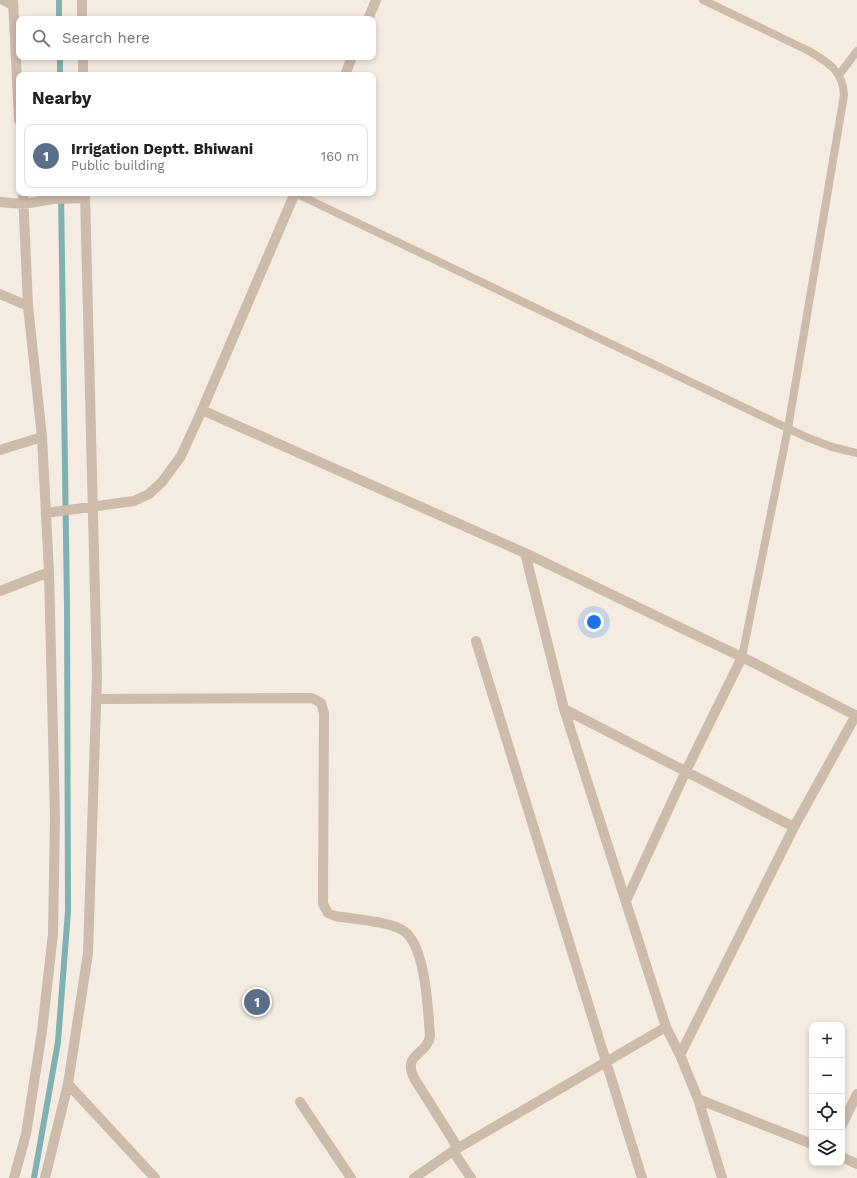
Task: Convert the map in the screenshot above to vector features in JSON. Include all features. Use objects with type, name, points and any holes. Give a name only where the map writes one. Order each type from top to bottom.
[{"type":"street","points":[[2,0],[13,3],[17,72]]},
{"type":"street","points":[[82,0],[82,16]]},
{"type":"street","points":[[369,16],[376,0]]},
{"type":"street","points":[[83,60],[83,72]]},
{"type":"street","points":[[345,72],[351,60]]},
{"type":"street","points":[[14,1178],[26,1134],[42,1031],[53,934],[55,818],[49,572],[46,513],[42,437],[28,306],[23,196]]},
{"type":"street","points":[[0,202],[23,204],[85,196],[97,675],[88,954],[68,1084],[45,1178]]},
{"type":"street","points":[[46,513],[66,509],[134,501],[149,494],[162,482],[181,456],[294,196]]},
{"type":"street","points":[[0,294],[28,306]]},
{"type":"street","points":[[202,410],[524,553],[742,657],[856,715],[794,827],[680,1055]]},
{"type":"street","points":[[0,450],[42,437]]},
{"type":"street","points":[[524,553],[564,709],[666,1026],[698,1099],[722,1178]]},
{"type":"street","points":[[0,591],[49,572]]},
{"type":"street","points":[[476,641],[607,1060],[642,1178]]},
{"type":"street","points":[[626,901],[686,771],[742,657]]},
{"type":"street","points":[[96,699],[307,698],[317,700],[321,703],[324,713],[323,904],[328,913],[335,916],[382,923],[396,927],[404,931],[410,938],[418,954],[424,974],[430,1036],[426,1047],[414,1056],[410,1067],[414,1078],[471,1178]]},
{"type":"street","points":[[564,709],[794,827]]},
{"type":"street","points":[[414,1178],[456,1150],[666,1026]]},
{"type":"street","points":[[68,1084],[155,1178]]},
{"type":"street","points":[[845,1119],[857,1094]]},
{"type":"street","points":[[698,1099],[809,1143]]},
{"type":"street","points":[[300,1102],[350,1178]]},
{"type":"street","points":[[845,1158],[857,1164]]},
{"type":"lane","points":[[703,0],[810,51],[834,68],[844,86],[844,95],[788,428],[742,657]]},
{"type":"lane","points":[[839,75],[851,62],[857,51]]},
{"type":"lane","points":[[301,196],[788,428],[825,444],[857,453]]},
{"type":"waterway","points":[[59,0],[59,16]]},
{"type":"waterway","points":[[60,60],[60,72]]},
{"type":"waterway","points":[[34,1178],[58,1042],[68,911],[67,605],[61,196]]},
{"type":"place","name":"Irrigation Deptt. Bhiwani","points":[[257,1002]]}]
